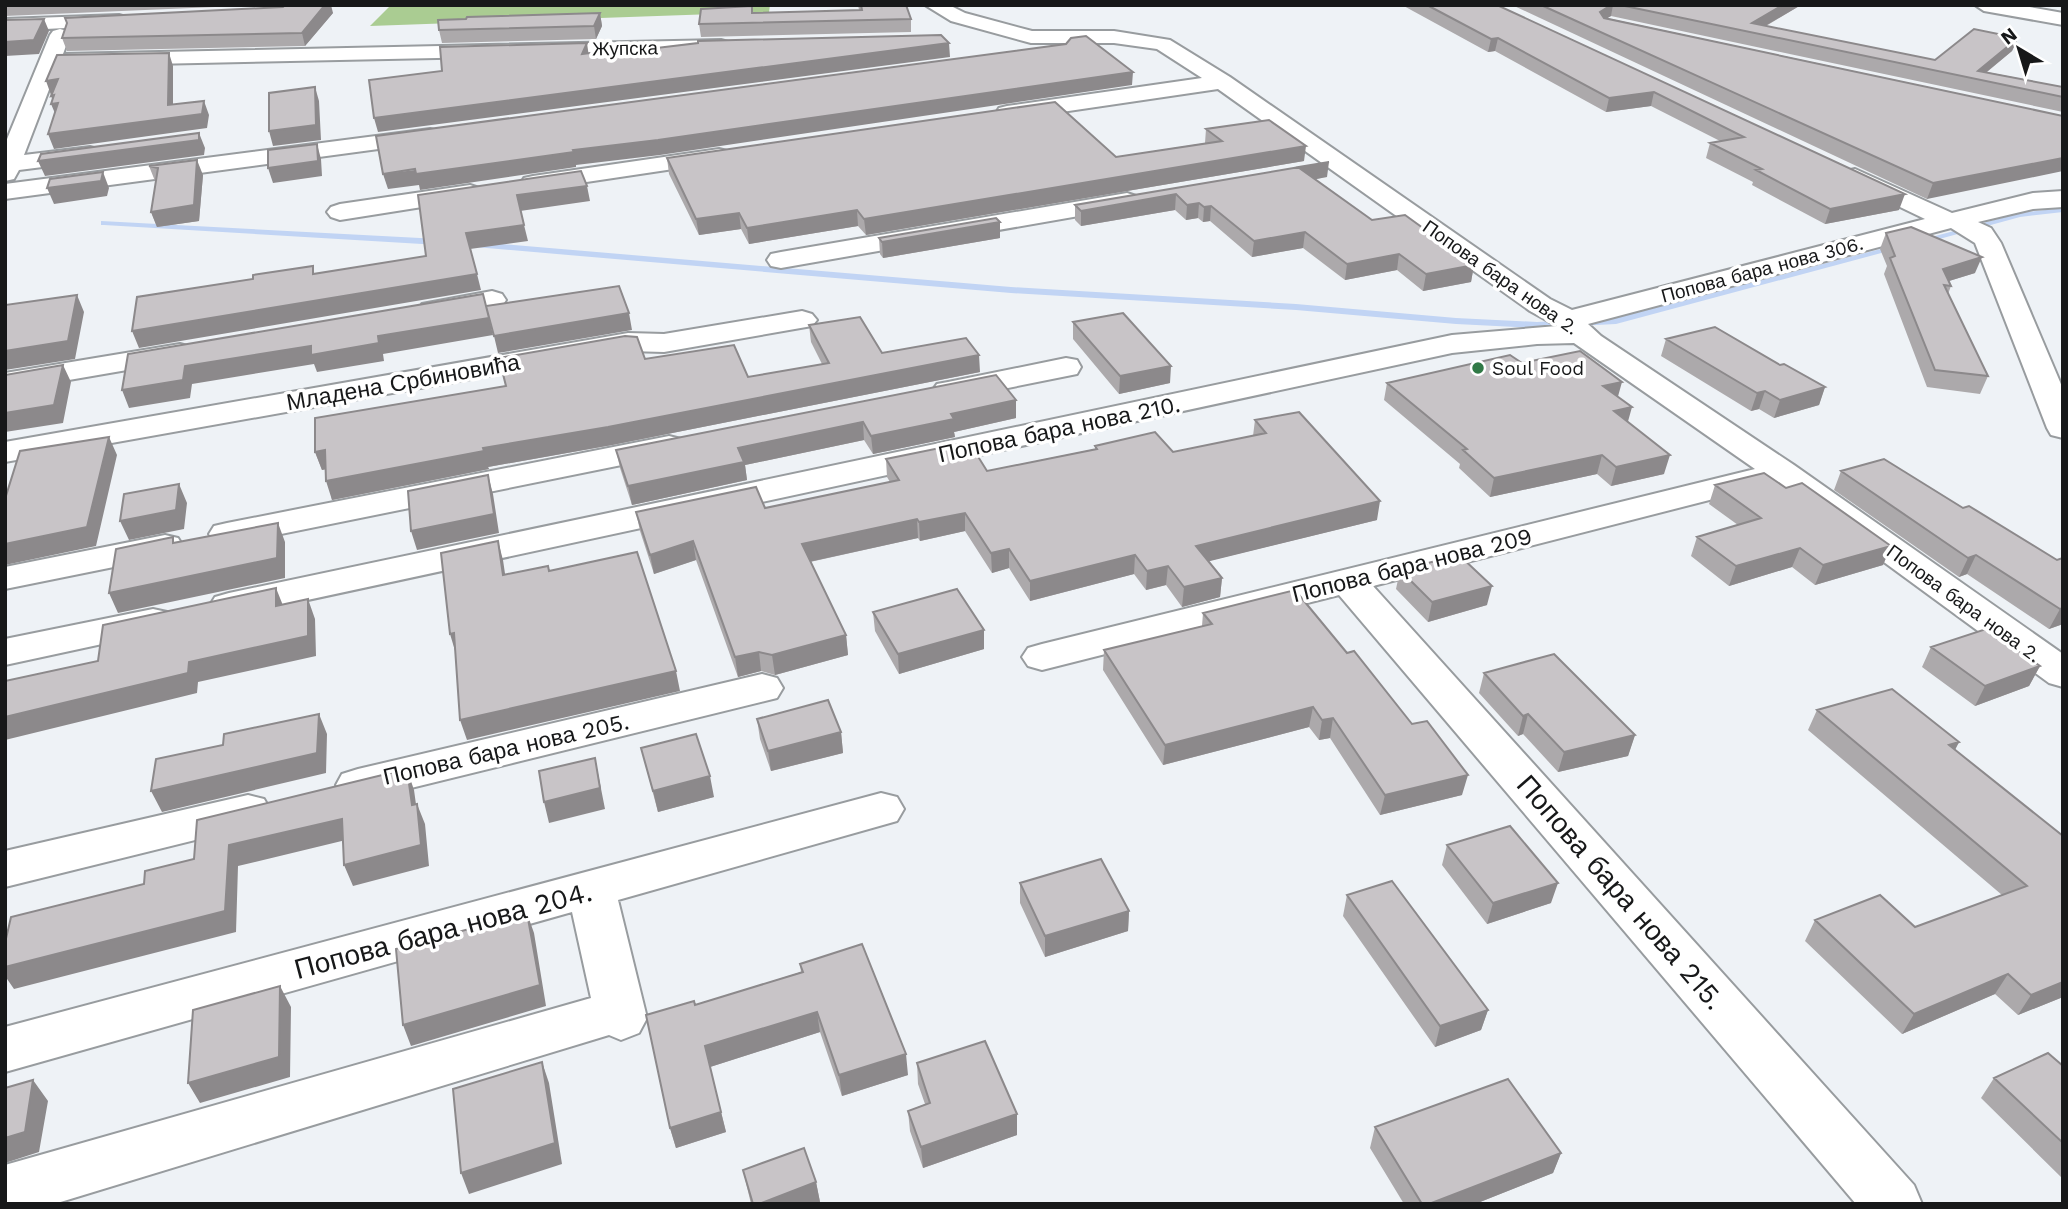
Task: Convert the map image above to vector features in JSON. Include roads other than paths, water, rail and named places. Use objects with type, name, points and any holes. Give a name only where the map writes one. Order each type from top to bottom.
[{"type":"street","points":[[934,5],[1027,47]]},
{"type":"street","points":[[1984,5],[2063,19]]},
{"type":"street","points":[[5,25],[132,20]]},
{"type":"street","points":[[64,23],[9,156],[106,152]]},
{"type":"street","points":[[965,40],[1027,47]]},
{"type":"street","name":"Попова бара нова 2.","points":[[1027,47],[1145,40],[1163,44],[1575,327],[2063,674]]},
{"type":"street","name":"Жупска","points":[[50,60],[746,45]]},
{"type":"street","points":[[985,116],[1222,82]]},
{"type":"street","points":[[5,192],[445,134]]},
{"type":"street","points":[[340,212],[739,153]]},
{"type":"street","points":[[1301,171],[1341,164]]},
{"type":"street","points":[[1836,168],[1961,224],[1988,243],[2063,428]]},
{"type":"street","points":[[781,260],[1151,197]]},
{"type":"street","name":"Попова бара нова 306.","points":[[1575,327],[1961,224],[2033,201],[2063,199]]},
{"type":"street","points":[[411,314],[492,300]]},
{"type":"street","name":"Младена Србиновића","points":[[5,452],[628,342],[664,343],[802,320]]},
{"type":"street","name":"Попова бара нова 210.","points":[[5,652],[1452,344],[1537,335],[1575,327]]},
{"type":"street","points":[[5,382],[208,348]]},
{"type":"street","points":[[916,397],[1066,367]]},
{"type":"street","points":[[5,578],[699,440]]},
{"type":"street","name":"Попова бара нова 209","points":[[1042,657],[1782,472]]},
{"type":"street","name":"Попова бара нова 215.","points":[[1348,581],[1893,1204]]},
{"type":"street","name":"Попова бара нова 205.","points":[[5,869],[762,688]]},
{"type":"street","name":"Попова бара нова 204.","points":[[5,1051],[881,809]]},
{"type":"street","points":[[5,1192],[620,1014],[591,889]]},
{"type":"waterway","points":[[1921,241],[2020,215],[2063,210]]},
{"type":"waterway","points":[[104,223],[439,242]]},
{"type":"waterway","points":[[478,245],[1011,290],[1537,325],[1616,321],[1896,248]]},
{"type":"place","name":"Soul Food","points":[[1478,368]]}]
